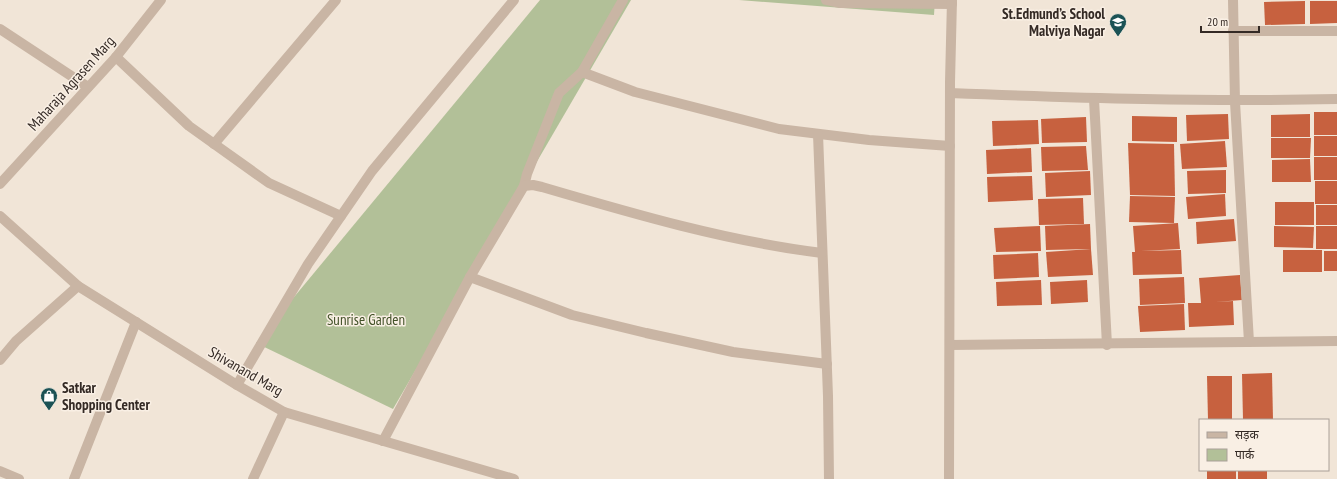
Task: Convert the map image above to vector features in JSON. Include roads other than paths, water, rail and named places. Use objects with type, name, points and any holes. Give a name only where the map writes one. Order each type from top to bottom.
[{"type":"street","name":"Maharaja Agrasen Marg","points":[[0,184],[116,57],[161,0]]},
{"type":"street","points":[[214,144],[336,0]]},
{"type":"street","points":[[237,385],[308,264],[372,171],[514,0]]},
{"type":"street","points":[[383,441],[470,277],[518,193],[524,186],[527,174],[559,93],[582,72],[623,0]]},
{"type":"street","points":[[826,0],[839,3],[952,2],[950,93],[949,479]]},
{"type":"street","points":[[1233,0],[1235,102],[1249,342]]},
{"type":"street","points":[[0,29],[88,87]]},
{"type":"street","points":[[1233,31],[1337,31]]},
{"type":"street","points":[[116,57],[189,126],[269,183],[341,216]]},
{"type":"street","points":[[582,72],[635,92],[779,129],[869,140],[950,146]]},
{"type":"street","points":[[950,93],[1094,99],[1235,102],[1337,99]]},
{"type":"street","points":[[1094,99],[1107,345]]},
{"type":"street","points":[[818,134],[827,364],[829,479]]},
{"type":"street","points":[[524,186],[533,185],[542,187],[685,228],[778,247],[822,253]]},
{"type":"street","name":"Shivanand Marg","points":[[0,216],[78,286],[237,385],[284,412],[499,477],[514,479]]},
{"type":"street","points":[[470,277],[572,315],[734,352],[827,364]]},
{"type":"street","points":[[0,360],[16,341],[78,286]]},
{"type":"street","points":[[74,479],[136,322]]},
{"type":"street","points":[[950,345],[1107,345],[1337,341]]},
{"type":"street","points":[[253,479],[284,412]]},
{"type":"street","points":[[0,471],[20,479]]},
{"type":"place","name":"St.Edmund’s School Malviya Nagar","points":[[1118,37]]},
{"type":"place","name":"Satkar Shopping Center","points":[[49,411]]},
{"type":"park label","name":"Sunrise Garden","points":[[366,319]]}]
